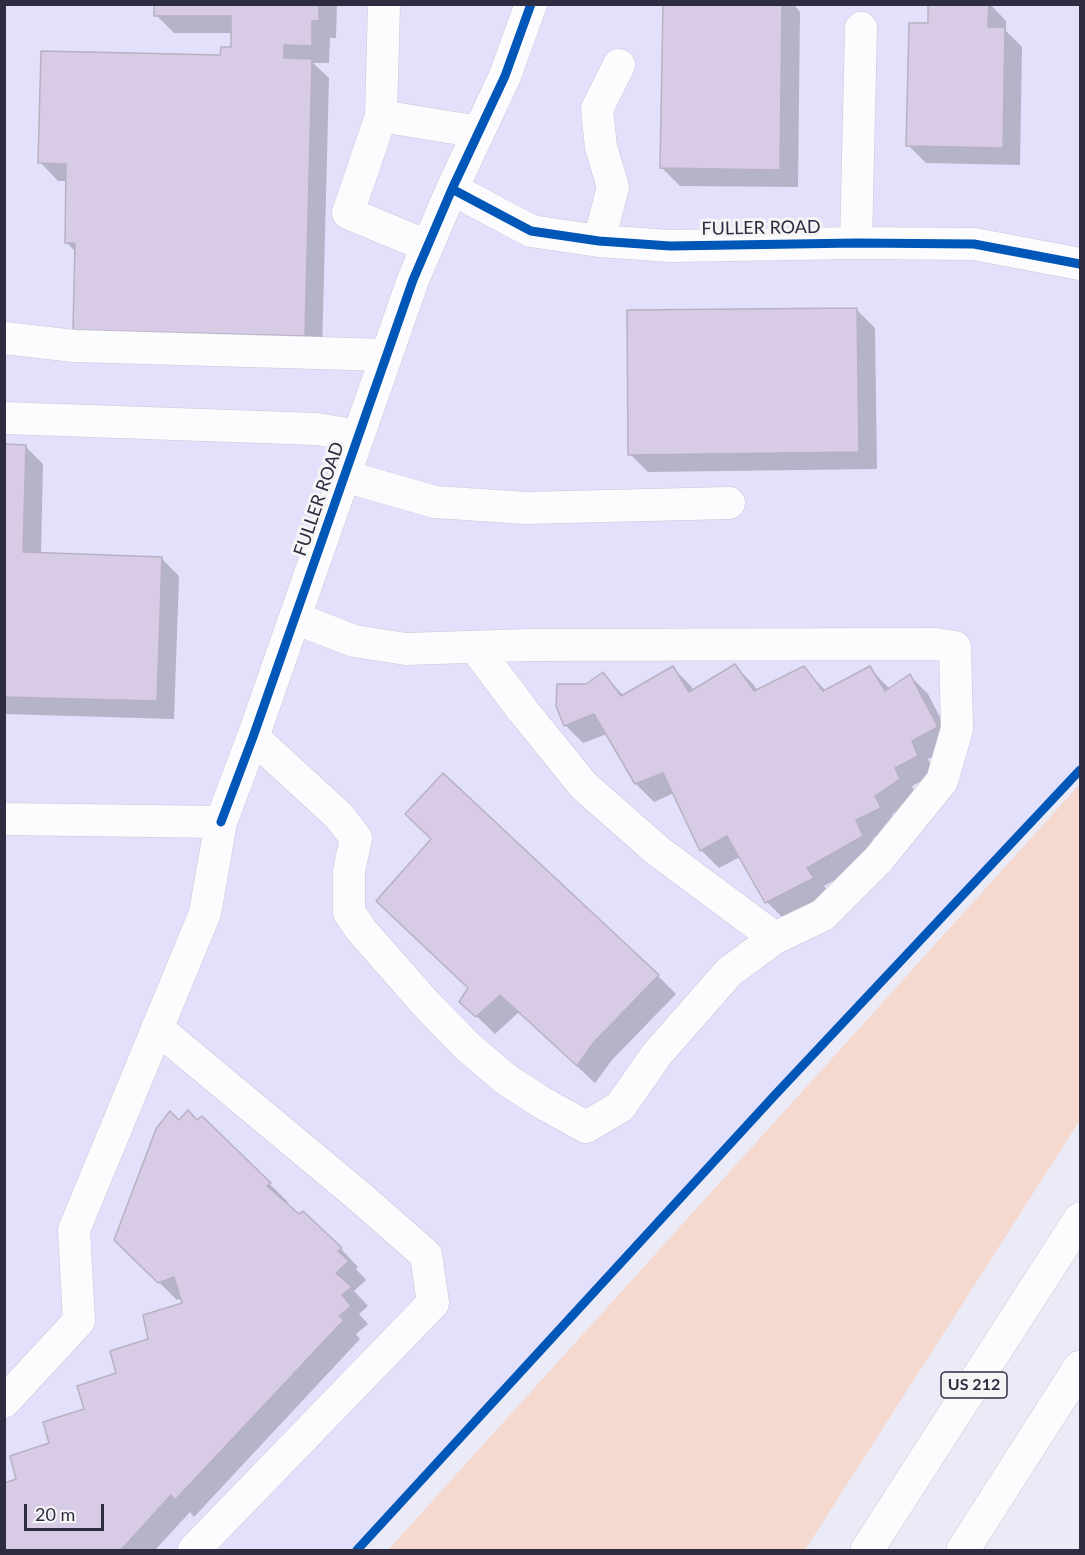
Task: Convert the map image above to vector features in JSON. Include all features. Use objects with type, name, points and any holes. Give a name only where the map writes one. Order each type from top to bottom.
[{"type":"highway","name":"US 212","points":[[867,1551],[1080,1219]]},
{"type":"highway","points":[[963,1551],[1080,1367]]},
{"type":"street","points":[[384,4],[381,116],[348,213],[427,246]]},
{"type":"street","name":"FULLER ROAD","points":[[4,1402],[79,1321],[74,1230],[205,913],[221,822],[254,737],[413,280],[452,189],[505,76],[531,4]]},
{"type":"street","points":[[856,243],[861,28]]},
{"type":"street","points":[[599,241],[613,187],[601,147],[597,109],[619,65]]},
{"type":"street","points":[[381,116],[479,132]]},
{"type":"street","name":"FULLER ROAD","points":[[452,189],[531,231],[599,241],[670,246],[974,244],[1080,264]]},
{"type":"street","points":[[4,338],[74,346],[386,355]]},
{"type":"street","points":[[4,418],[317,429],[358,436]]},
{"type":"street","points":[[345,476],[435,502],[526,508],[729,503]]},
{"type":"street","points":[[254,737],[339,816],[356,838],[350,871],[350,912],[361,930],[427,1005],[469,1048],[507,1080],[586,1127],[620,1107],[657,1054],[729,972],[776,938],[823,915],[878,860],[942,781],[957,729],[955,647],[935,644],[406,649],[354,641],[295,618]]},
{"type":"street","points":[[475,647],[584,786],[658,851],[776,938]]},
{"type":"street","points":[[4,819],[221,822]]},
{"type":"street","points":[[158,1028],[426,1255],[433,1303],[194,1551]]},
{"type":"shaded area","points":[[5,5],[1080,5],[1080,771],[725,1149],[355,1550],[5,1550]]},
{"type":"shaded area","points":[[1080,784],[1080,1120],[805,1550],[388,1550]]},
{"type":"building","points":[[154,4],[319,4],[319,21],[312,21],[312,46],[284,45],[284,58],[312,59],[305,336],[73,330],[75,243],[65,243],[66,164],[38,163],[41,51],[220,55],[221,47],[231,47],[231,16],[154,16]]},
{"type":"building","points":[[663,4],[782,4],[780,170],[660,168]]},
{"type":"building","points":[[928,4],[989,4],[988,27],[1005,27],[1003,148],[906,146],[909,23],[928,23]]},
{"type":"building","points":[[857,308],[859,452],[628,455],[627,310]]},
{"type":"building","points":[[4,444],[26,445],[23,552],[162,557],[157,701],[4,697]]},
{"type":"building","points":[[735,664],[754,691],[804,666],[823,691],[870,666],[885,691],[910,674],[938,727],[912,741],[918,756],[895,768],[900,779],[875,796],[881,808],[856,820],[863,836],[807,868],[814,878],[765,903],[727,836],[700,851],[663,773],[635,784],[594,714],[564,726],[556,706],[557,684],[586,684],[603,672],[621,696],[673,666],[689,692]]},
{"type":"building","points":[[443,773],[659,975],[594,1042],[577,1066],[500,995],[476,1017],[459,1002],[468,988],[376,901],[431,839],[405,814]]},
{"type":"building","points":[[188,1110],[197,1120],[202,1116],[271,1183],[267,1186],[299,1214],[303,1211],[342,1248],[338,1251],[349,1261],[336,1273],[352,1287],[342,1295],[351,1306],[339,1316],[344,1320],[175,1500],[171,1495],[121,1550],[4,1550],[4,1483],[16,1479],[10,1456],[49,1443],[43,1422],[84,1409],[77,1386],[116,1373],[110,1351],[148,1339],[143,1315],[182,1303],[174,1277],[158,1283],[114,1240],[156,1129],[170,1111],[179,1120]]},
{"type":"cycle path","points":[[221,822],[413,280],[452,189],[505,76],[531,4]]},
{"type":"cycle path","points":[[452,189],[531,231],[599,241],[670,246],[974,244],[1080,264]]},
{"type":"cycle path","points":[[357,1550],[774,1096],[1080,770]]}]
